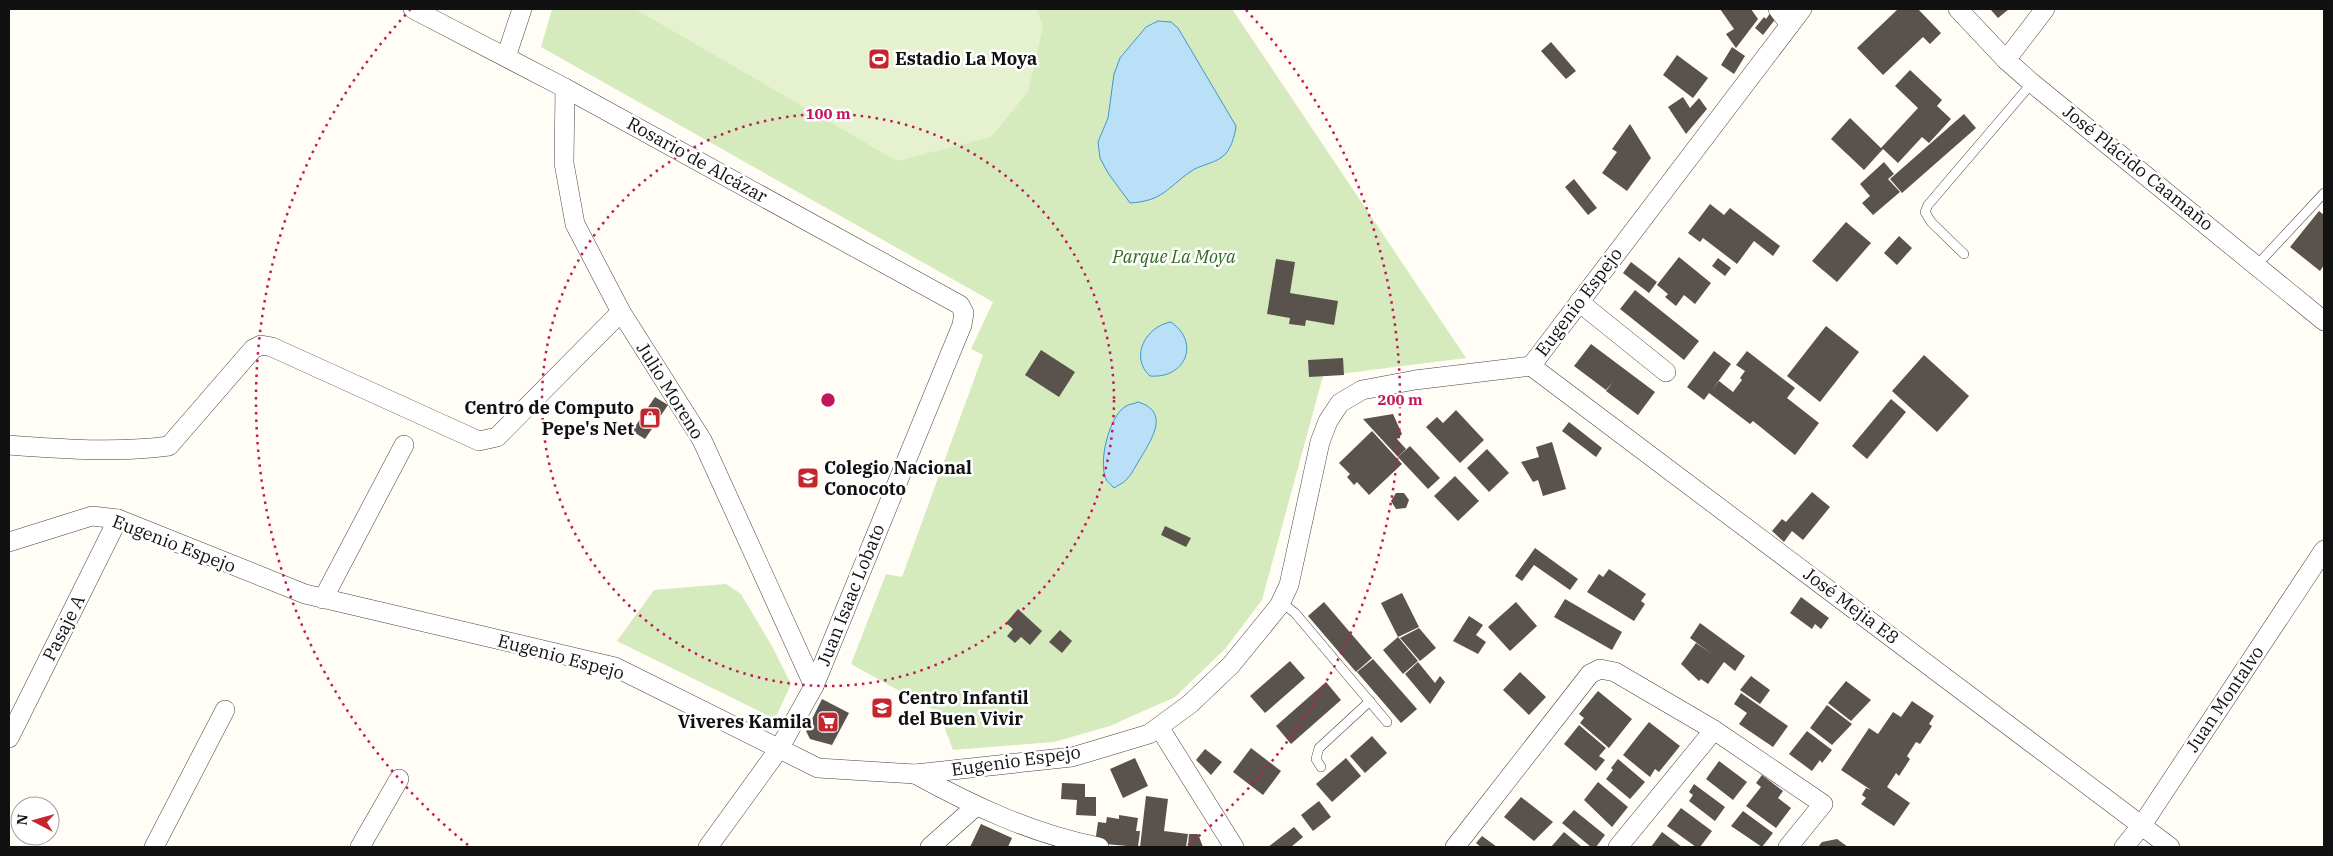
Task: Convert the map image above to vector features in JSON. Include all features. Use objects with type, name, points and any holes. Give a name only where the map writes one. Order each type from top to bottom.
[{"type":"street","name":"Rosario de Alcázar","points":[[414,9],[565,88],[960,305],[964,313],[962,325]]},
{"type":"street","points":[[506,57],[522,9]]},
{"type":"street","points":[[1778,9],[1790,25]]},
{"type":"street","name":"Eugenio Espejo","points":[[9,542],[92,516],[118,519],[305,594],[615,667],[818,768],[914,774],[1072,757],[1149,734],[1159,727],[1190,704],[1231,665],[1281,602],[1290,585],[1320,442],[1328,420],[1340,404],[1362,390],[1415,380],[1531,366],[1802,9]]},
{"type":"street","name":"José Plácido Caamaño","points":[[1958,9],[2006,60],[2324,321]]},
{"type":"street","points":[[2006,60],[2045,9]]},
{"type":"street","name":"Julio Moreno","points":[[565,88],[564,163],[576,224],[621,312],[702,440],[814,686]]},
{"type":"street","points":[[1579,302],[1666,372]]},
{"type":"street","points":[[9,445],[95,451],[141,450],[169,446],[253,350],[261,346],[272,347],[479,442],[485,441],[497,437],[621,312]]},
{"type":"street","name":"Juan Isaac Lobato","points":[[708,847],[779,749],[814,686],[962,325]]},
{"type":"street","name":"José Mejia E8","points":[[1531,366],[2170,847]]},
{"type":"street","points":[[323,599],[404,445]]},
{"type":"street","name":"Pasaje A","points":[[9,738],[118,519]]},
{"type":"street","name":"Juan Montalvo","points":[[2124,847],[2142,825],[2324,550]]},
{"type":"street","points":[[1455,847],[1590,674],[1600,669],[1615,672],[1714,730],[1823,804],[1788,847]]},
{"type":"street","points":[[154,847],[225,710]]},
{"type":"street","points":[[1159,727],[1234,847]]},
{"type":"street","points":[[1618,847],[1714,730]]},
{"type":"street","points":[[914,774],[975,807],[1075,844],[1099,847]]},
{"type":"street","points":[[360,847],[399,779]]},
{"type":"street","points":[[930,847],[975,807]]},
{"type":"lane","points":[[1964,254],[1931,222],[1925,212],[1928,204],[2032,82]]},
{"type":"lane","points":[[2257,265],[2324,193]]},
{"type":"lane","points":[[1281,602],[1295,613],[1387,722]]},
{"type":"lane","points":[[1321,767],[1316,759],[1319,748],[1370,701]]},
{"type":"green space","name":"Parque La Moya","points":[[552,9],[1232,9],[1466,358],[1323,376],[1262,600],[1225,649],[1175,697],[1110,726],[1054,742],[953,750],[939,713],[851,664],[886,574],[902,577],[983,355],[971,349],[993,302],[541,47]]},
{"type":"green space","name":"Estadio La Moya","points":[[635,9],[1037,9],[1043,27],[1028,92],[991,137],[897,161]]},
{"type":"green space","points":[[726,584],[741,594],[773,648],[791,684],[775,719],[617,641],[654,590]]},
{"type":"water","points":[[1158,21],[1171,22],[1178,28],[1236,126],[1230,148],[1225,155],[1194,170],[1157,197],[1130,203],[1108,173],[1100,158],[1098,142],[1108,118],[1114,74],[1120,58],[1146,27]]},
{"type":"water","points":[[1171,322],[1180,330],[1185,340],[1187,349],[1185,358],[1180,366],[1172,372],[1150,376],[1141,360],[1143,343],[1154,329]]},
{"type":"water","points":[[1138,402],[1154,412],[1156,419],[1153,435],[1131,475],[1114,488],[1107,480],[1103,462],[1110,429],[1120,411],[1127,405]]},
{"type":"building","points":[[1720,9],[1751,9],[1758,19],[1736,48],[1726,34],[1734,29]]},
{"type":"building","points":[[1898,9],[1918,9],[1941,33],[1930,44],[1923,37],[1883,75],[1857,48]]},
{"type":"building","points":[[1990,9],[2009,9],[1998,18]]},
{"type":"building","points":[[1771,12],[1777,17],[1763,35],[1755,28]]},
{"type":"building","points":[[1551,42],[1576,71],[1566,79],[1541,51]]},
{"type":"building","points":[[1732,47],[1745,56],[1734,74],[1721,65]]},
{"type":"building","points":[[1677,55],[1708,78],[1693,98],[1663,75]]},
{"type":"building","points":[[1910,70],[1942,100],[1937,106],[1951,119],[1929,143],[1922,137],[1898,163],[1883,149],[1864,170],[1831,139],[1850,118],[1881,148],[1918,108],[1895,86]]},
{"type":"building","points":[[1683,97],[1690,108],[1699,98],[1707,109],[1686,134],[1668,107]]},
{"type":"building","points":[[1964,114],[1976,128],[1902,193],[1890,179]]},
{"type":"building","points":[[1630,124],[1651,158],[1627,191],[1602,173],[1617,152],[1612,149]]},
{"type":"building","points":[[1884,162],[1894,174],[1888,179],[1900,192],[1873,215],[1862,203],[1870,196],[1860,184]]},
{"type":"building","points":[[1574,179],[1597,208],[1588,215],[1565,187]]},
{"type":"building","points":[[1710,204],[1724,215],[1730,208],[1780,246],[1773,256],[1754,241],[1737,264],[1703,238],[1700,242],[1688,233]]},
{"type":"building","points":[[2319,211],[2324,215],[2324,265],[2320,271],[2290,247]]},
{"type":"building","points":[[1846,222],[1871,243],[1837,282],[1812,261]]},
{"type":"building","points":[[1899,236],[1912,248],[1897,265],[1884,253]]},
{"type":"building","points":[[1679,257],[1711,283],[1695,304],[1684,295],[1676,306],[1665,297],[1668,294],[1657,285]]},
{"type":"building","points":[[1718,258],[1731,268],[1725,276],[1712,266]]},
{"type":"building","points":[[1276,259],[1295,262],[1290,293],[1338,301],[1334,325],[1306,320],[1305,326],[1289,324],[1290,318],[1267,314]]},
{"type":"building","points":[[1631,262],[1657,282],[1649,293],[1623,273]]},
{"type":"building","points":[[1635,290],[1699,341],[1684,360],[1620,309]]},
{"type":"building","points":[[1826,326],[1859,352],[1820,402],[1787,376]]},
{"type":"building","points":[[1591,344],[1655,392],[1638,415],[1606,391],[1613,382],[1606,390],[1574,366]]},
{"type":"building","points":[[1041,350],[1075,372],[1059,397],[1025,375]]},
{"type":"building","points":[[1714,351],[1731,364],[1712,390],[1719,381],[1733,392],[1742,380],[1740,378],[1745,371],[1736,365],[1747,351],[1795,388],[1787,398],[1819,423],[1795,455],[1753,421],[1750,424],[1709,393],[1704,400],[1687,387]]},
{"type":"building","points":[[1924,355],[1969,396],[1937,432],[1892,391]]},
{"type":"building","points":[[1343,358],[1344,375],[1309,377],[1308,360]]},
{"type":"building","name":"Centro de Computo Pepe's Net","points":[[655,397],[668,405],[645,439],[632,431]]},
{"type":"building","points":[[1891,399],[1906,412],[1867,459],[1852,446]]},
{"type":"building","points":[[1456,410],[1484,440],[1460,463],[1426,427],[1437,417],[1443,423]]},
{"type":"building","points":[[1393,414],[1402,434],[1397,439],[1406,449],[1398,457],[1363,419]]},
{"type":"building","points":[[1569,422],[1602,448],[1596,457],[1562,431]]},
{"type":"building","points":[[1372,431],[1402,464],[1369,495],[1357,482],[1354,485],[1347,477],[1350,474],[1339,463]]},
{"type":"building","points":[[1552,442],[1566,489],[1543,496],[1538,480],[1533,482],[1521,462],[1539,457],[1536,447]]},
{"type":"building","points":[[1410,446],[1440,478],[1428,489],[1398,457]]},
{"type":"building","points":[[1487,449],[1509,473],[1489,492],[1467,468]]},
{"type":"building","points":[[1455,476],[1479,501],[1458,521],[1434,496]]},
{"type":"building","points":[[1812,492],[1830,507],[1803,540],[1792,531],[1784,542],[1772,531],[1782,519],[1786,522]]},
{"type":"building","points":[[1396,493],[1404,493],[1409,500],[1406,508],[1396,509],[1391,501]]},
{"type":"building","points":[[1165,526],[1191,538],[1186,547],[1161,535]]},
{"type":"building","points":[[1535,548],[1578,579],[1570,590],[1534,565],[1522,581],[1515,576]]},
{"type":"building","points":[[1609,569],[1646,594],[1641,601],[1645,604],[1634,621],[1587,592],[1599,574],[1603,577]]},
{"type":"building","points":[[1402,593],[1419,627],[1398,637],[1381,603]]},
{"type":"building","points":[[1801,597],[1829,618],[1821,629],[1815,624],[1812,629],[1790,613]]},
{"type":"building","points":[[1565,599],[1622,632],[1612,650],[1554,617]]},
{"type":"building","points":[[1324,602],[1372,658],[1356,672],[1308,616]]},
{"type":"building","points":[[1516,602],[1537,626],[1510,651],[1488,627]]},
{"type":"building","points":[[1018,609],[1042,631],[1030,645],[1021,637],[1015,643],[1007,636],[1013,629],[1006,623]]},
{"type":"building","points":[[1469,616],[1483,625],[1476,635],[1486,642],[1478,654],[1453,641]]},
{"type":"building","points":[[1700,623],[1745,656],[1735,671],[1724,662],[1708,684],[1701,679],[1699,681],[1681,664],[1696,643],[1712,654],[1690,638]]},
{"type":"building","points":[[1419,628],[1436,648],[1420,661],[1400,638]]},
{"type":"building","points":[[1060,630],[1072,641],[1062,653],[1049,642]]},
{"type":"building","points":[[1398,637],[1418,661],[1403,674],[1383,650]]},
{"type":"building","points":[[1373,659],[1417,709],[1401,723],[1357,672]]},
{"type":"building","points":[[1290,661],[1305,678],[1265,713],[1250,696]]},
{"type":"building","points":[[1418,662],[1435,683],[1440,676],[1445,682],[1430,704],[1405,674]]},
{"type":"building","points":[[1520,672],[1546,697],[1529,715],[1503,690]]},
{"type":"building","points":[[1751,676],[1770,690],[1760,704],[1740,690]]},
{"type":"building","points":[[1846,681],[1871,700],[1851,721],[1828,703]]},
{"type":"building","points":[[1326,682],[1341,700],[1291,744],[1276,726]]},
{"type":"building","points":[[1598,691],[1632,719],[1609,748],[1580,723],[1584,718],[1579,714]]},
{"type":"building","points":[[1741,693],[1788,726],[1773,747],[1739,724],[1747,713],[1734,704]]},
{"type":"building","name":"Viveres Kamila","points":[[822,699],[849,713],[832,745],[810,739],[806,731]]},
{"type":"building","points":[[1912,701],[1934,716],[1929,724],[1932,726],[1920,744],[1916,742],[1907,756],[1910,759],[1899,776],[1896,773],[1887,787],[1910,803],[1894,826],[1861,804],[1866,798],[1862,795],[1866,788],[1871,790],[1841,770],[1869,728],[1878,734],[1893,712],[1901,717]]},
{"type":"building","points":[[1827,705],[1852,724],[1832,745],[1810,728]]},
{"type":"building","points":[[1649,722],[1680,746],[1659,772],[1655,769],[1650,777],[1623,755]]},
{"type":"building","points":[[1579,725],[1606,748],[1599,756],[1605,760],[1596,771],[1564,744]]},
{"type":"building","points":[[1807,731],[1832,750],[1822,763],[1820,760],[1812,771],[1789,754]]},
{"type":"building","points":[[1372,736],[1387,753],[1365,773],[1350,756]]},
{"type":"building","points":[[1251,748],[1281,771],[1263,795],[1233,772]]},
{"type":"building","points":[[1205,749],[1222,762],[1211,775],[1196,760]]},
{"type":"building","points":[[1135,758],[1148,786],[1123,798],[1110,769]]},
{"type":"building","points":[[1346,758],[1361,776],[1332,802],[1316,784]]},
{"type":"building","points":[[1618,759],[1645,782],[1630,799],[1606,779]]},
{"type":"building","points":[[1719,761],[1747,782],[1733,800],[1706,779]]},
{"type":"building","points":[[1762,775],[1783,791],[1778,798],[1791,808],[1776,828],[1746,806],[1761,787],[1756,783]]},
{"type":"building","points":[[1598,782],[1628,807],[1612,827],[1584,800]]},
{"type":"building","points":[[1062,783],[1085,784],[1085,797],[1096,797],[1096,816],[1076,815],[1077,800],[1061,799]]},
{"type":"building","points":[[1694,784],[1725,807],[1715,821],[1689,801],[1693,795],[1689,792]]},
{"type":"building","points":[[1146,796],[1168,799],[1164,831],[1188,834],[1186,847],[1140,847]]},
{"type":"building","points":[[1521,797],[1553,822],[1534,841],[1504,817]]},
{"type":"building","points":[[1319,801],[1331,817],[1313,831],[1301,815]]},
{"type":"building","points":[[1681,808],[1712,831],[1700,847],[1696,847],[1667,826]]},
{"type":"building","points":[[1574,810],[1605,835],[1596,847],[1591,847],[1562,823]]},
{"type":"building","points":[[1743,811],[1773,833],[1762,847],[1731,826]]},
{"type":"building","points":[[1119,815],[1138,818],[1136,831],[1140,831],[1138,847],[1095,843],[1098,822],[1106,823],[1107,817],[1119,819]]},
{"type":"building","points":[[981,824],[1012,838],[1008,847],[970,847]]},
{"type":"building","points":[[1294,827],[1303,837],[1291,847],[1268,847]]},
{"type":"building","points":[[1564,832],[1582,847],[1551,847]]},
{"type":"building","points":[[1662,832],[1682,847],[1651,847]]},
{"type":"building","points":[[1189,834],[1198,834],[1203,847],[1188,847]]},
{"type":"building","points":[[1482,836],[1497,847],[1481,847],[1476,843]]},
{"type":"building","points":[[1837,839],[1848,847],[1818,847],[1822,842]]},
{"type":"place","name":"Estadio La Moya","points":[[879,59]]},
{"type":"place","name":"Centro de Computo Pepe's Net","points":[[650,418]]},
{"type":"place","name":"Colegio Nacional Conocoto","points":[[808,478]]},
{"type":"place","name":"Centro Infantil del Buen Vivir","points":[[882,708]]},
{"type":"place","name":"Viveres Kamila","points":[[828,722]]}]
